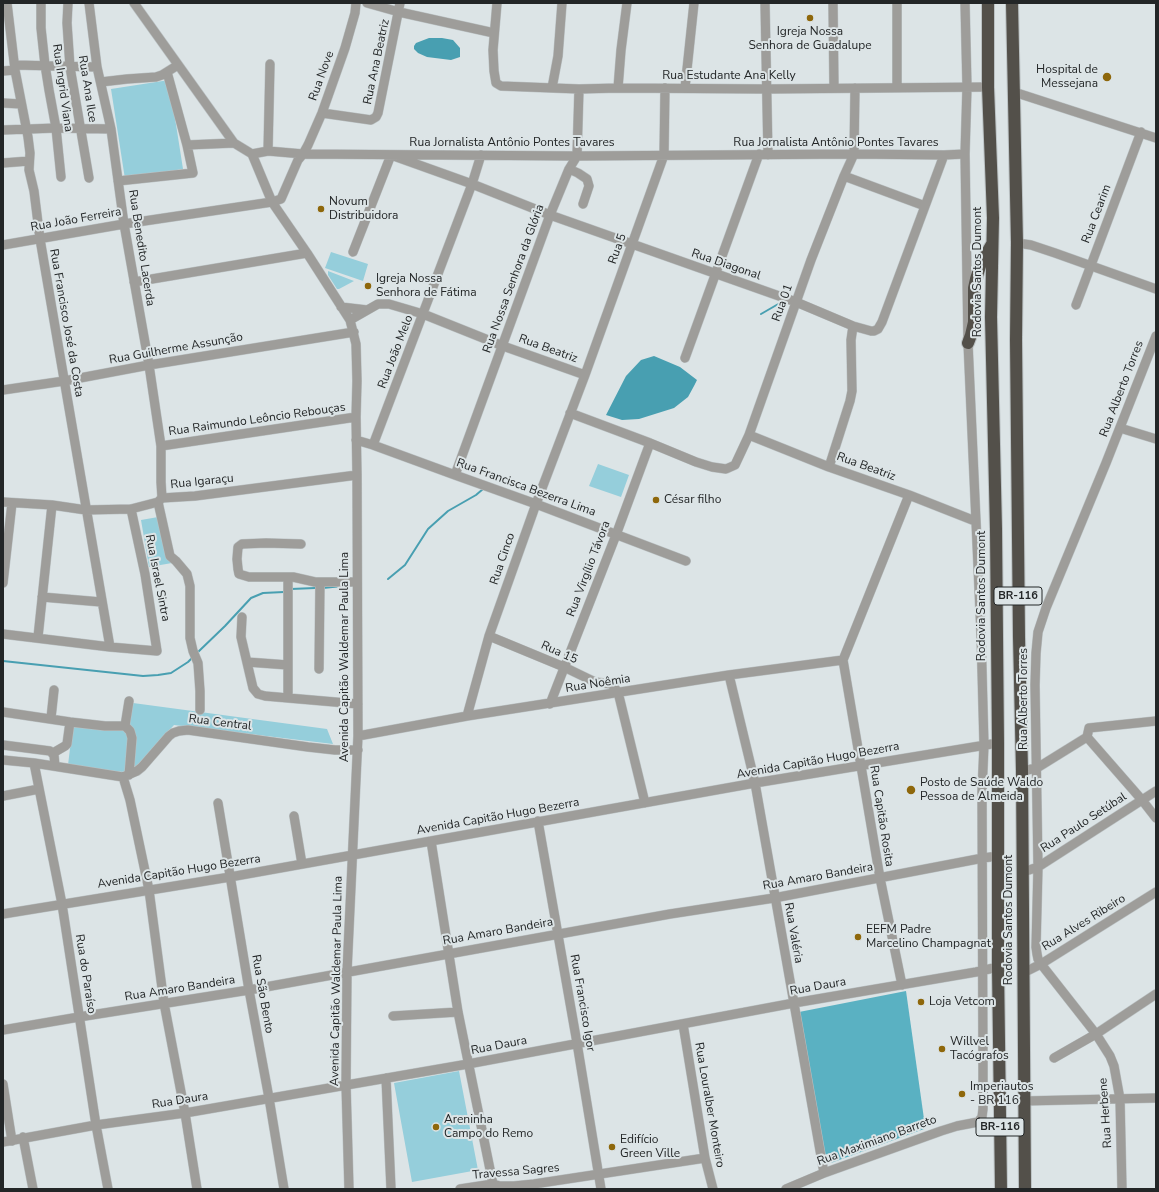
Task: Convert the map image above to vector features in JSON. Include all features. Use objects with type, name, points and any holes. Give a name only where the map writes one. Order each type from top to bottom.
[{"type":"highway","name":"Rodovia Santos Dumont","points":[[988,3],[988,87],[993,218],[991,317],[996,529],[998,966],[1001,1189]]},
{"type":"highway","name":"Rodovia Santos Dumont","points":[[1012,3],[1017,243],[1016,340],[1018,622],[1022,771],[1025,1189]]},
{"type":"highway","points":[[968,343],[974,322],[974,288],[976,279],[981,263],[992,243]]},
{"type":"street","name":"Rua Ingrid Viana","points":[[41,3],[41,28],[45,65],[56,128],[61,177]]},
{"type":"street","name":"Rua Ana Ilce","points":[[68,3],[67,23],[70,67],[89,178]]},
{"type":"street","name":"Rua Benedito Lacerda","points":[[89,3],[97,67],[112,129],[124,224],[149,365],[161,446],[160,500],[170,556],[187,574],[190,586],[190,638],[198,663],[200,710]]},
{"type":"street","points":[[134,3],[234,143],[252,154]]},
{"type":"street","name":"Rua Nove","points":[[272,202],[281,199],[298,160],[303,154],[322,113],[345,48],[355,13],[356,3]]},
{"type":"street","points":[[367,3],[400,7],[494,33],[497,3]]},
{"type":"street","points":[[552,88],[558,56],[562,3]]},
{"type":"street","points":[[618,88],[627,3]]},
{"type":"street","points":[[685,88],[694,3]]},
{"type":"street","points":[[685,358],[715,274],[764,154],[766,3]]},
{"type":"street","points":[[833,3],[834,88]]},
{"type":"street","points":[[897,3],[897,87]]},
{"type":"street","points":[[965,3],[967,87],[965,154],[968,343],[981,634],[984,745],[982,792],[982,970],[984,1066],[999,1066]]},
{"type":"street","name":"Rua Ana Beatriz","points":[[322,113],[371,120],[376,117],[400,7]]},
{"type":"street","name":"Rua Francisco José da Costa","points":[[6,9],[8,42],[15,67],[30,153],[29,170],[34,191],[40,239],[101,602],[110,647]]},
{"type":"street","name":"Rua Estudante Ana Kelly","points":[[494,33],[493,50],[495,80],[496,83],[501,86],[579,89],[988,87]]},
{"type":"street","points":[[268,151],[270,64]]},
{"type":"street","points":[[3,71],[15,67],[45,65],[97,67]]},
{"type":"street","points":[[101,82],[127,78],[156,77],[178,65]]},
{"type":"street","points":[[118,181],[193,173],[167,72]]},
{"type":"street","name":"Rua 5","points":[[570,413],[633,244],[664,155],[665,88]]},
{"type":"street","points":[[854,154],[855,88]]},
{"type":"street","name":"Rua Nossa Senhora da Glória","points":[[455,475],[550,215],[569,169],[577,156],[579,89]]},
{"type":"street","points":[[1014,92],[1156,138]]},
{"type":"street","points":[[3,103],[21,104]]},
{"type":"street","points":[[3,130],[56,128],[112,129]]},
{"type":"street","name":"Rua Cearim","points":[[1076,305],[1140,132]]},
{"type":"street","points":[[186,145],[234,143]]},
{"type":"street","name":"Rua Jornalista Antônio Pontes Tavares","points":[[252,154],[268,151],[303,154],[577,156],[965,154]]},
{"type":"street","name":"Avenida Capitão Waldemar Paula Lima","points":[[252,154],[272,202],[350,320],[356,344],[358,750],[347,972],[346,1085],[349,1189]]},
{"type":"street","name":"Rua 01","points":[[650,443],[696,462],[720,469],[730,468],[737,461],[749,436],[811,260],[854,154]]},
{"type":"street","points":[[353,252],[391,155]]},
{"type":"street","name":"Rua Diagonal","points":[[391,155],[472,184],[550,215],[796,302],[853,326],[874,331],[880,326],[944,155]]},
{"type":"street","name":"Rua João Melo","points":[[374,445],[472,184],[481,155]]},
{"type":"street","points":[[3,163],[30,161]]},
{"type":"street","points":[[569,169],[587,179],[589,186],[583,204]]},
{"type":"street","points":[[844,176],[924,206]]},
{"type":"street","name":"Rua João Ferreira","points":[[3,245],[124,224],[272,202]]},
{"type":"street","points":[[1017,243],[1031,245],[1156,289]]},
{"type":"street","points":[[134,282],[307,253]]},
{"type":"street","name":"Rua Beatriz","points":[[350,320],[381,303],[389,304],[423,314],[503,346],[585,375]]},
{"type":"street","name":"Rua Beatriz","points":[[341,307],[367,310]]},
{"type":"street","points":[[829,467],[851,396],[851,340],[853,326]]},
{"type":"street","name":"Rua Guilherme Assunção","points":[[3,390],[354,332]]},
{"type":"street","name":"Rua Alberto Torres","points":[[1041,964],[1038,959],[1036,947],[1038,867],[1034,685],[1038,632],[1046,608],[1155,342]]},
{"type":"street","points":[[570,413],[650,443]]},
{"type":"street","name":"Rua Cinco","points":[[467,716],[489,636],[570,413]]},
{"type":"street","name":"Rua Raimundo Leôncio Rebouças","points":[[161,446],[356,417]]},
{"type":"street","points":[[1120,428],[1156,440]]},
{"type":"street","name":"Rua Beatriz","points":[[749,436],[975,521]]},
{"type":"street","name":"Rua Francisca Bezerra Lima","points":[[356,440],[374,445],[536,504],[686,561]]},
{"type":"street","name":"Rua Virgílio Távora","points":[[550,704],[650,443]]},
{"type":"street","name":"Rua Igaraçu","points":[[8,502],[86,510],[131,509],[160,500],[357,475]]},
{"type":"street","points":[[843,660],[909,495]]},
{"type":"street","points":[[3,582],[8,502]]},
{"type":"street","points":[[38,637],[52,506]]},
{"type":"street","name":"Rua Israel Sintra","points":[[110,647],[157,651],[145,574],[131,509]]},
{"type":"street","points":[[301,544],[244,543],[239,545],[237,558],[239,574],[249,577],[288,577],[320,582],[357,582]]},
{"type":"street","points":[[288,577],[288,698]]},
{"type":"street","points":[[319,669],[320,582]]},
{"type":"street","points":[[42,597],[101,602]]},
{"type":"street","points":[[242,617],[241,637],[253,688],[256,692],[265,696],[358,704]]},
{"type":"street","points":[[3,634],[38,637],[110,647]]},
{"type":"street","name":"Rua 15","points":[[489,636],[564,667],[595,682],[611,684],[618,692]]},
{"type":"street","name":"Rua Noêmia","points":[[358,736],[467,716],[618,692],[729,675],[843,660]]},
{"type":"street","name":"Rua Capitão Rosita","points":[[843,660],[880,878],[902,985]]},
{"type":"street","points":[[247,662],[288,665]]},
{"type":"street","name":"Rua Valéria","points":[[729,675],[755,783],[774,898],[824,1173]]},
{"type":"street","points":[[51,718],[54,690]]},
{"type":"street","points":[[618,692],[645,803]]},
{"type":"street","points":[[125,726],[129,701]]},
{"type":"street","points":[[3,712],[70,722],[105,726],[125,726],[130,731],[132,738],[126,776],[149,890],[164,1003],[185,1113],[197,1189]]},
{"type":"street","points":[[1022,771],[1037,768],[1087,737],[1089,728],[1156,721]]},
{"type":"street","points":[[53,754],[67,744],[70,722]]},
{"type":"street","name":"Rua Central","points":[[126,776],[142,767],[169,736],[179,731],[194,731],[334,750],[358,750]]},
{"type":"street","points":[[1087,737],[1156,818]]},
{"type":"street","name":"Avenida Capitão Hugo Bezerra","points":[[3,914],[230,877],[755,783],[998,743]]},
{"type":"street","points":[[3,745],[43,750],[53,754],[55,766]]},
{"type":"street","points":[[3,760],[126,776]]},
{"type":"street","name":"Rua do Paraíso","points":[[34,763],[62,904],[96,1125],[108,1189]]},
{"type":"street","points":[[3,796],[39,789]]},
{"type":"street","name":"Rua Paulo Setúbal","points":[[1023,872],[1038,867],[1156,791]]},
{"type":"street","name":"Rua São Bento","points":[[218,803],[284,1189]]},
{"type":"street","points":[[294,816],[302,864]]},
{"type":"street","name":"Rua Francisco Igor","points":[[538,822],[601,1189]]},
{"type":"street","points":[[431,841],[458,1012],[493,1187]]},
{"type":"street","name":"Rua Amaro Bandeira","points":[[3,1030],[249,990],[670,914],[774,898],[998,856]]},
{"type":"street","name":"Rua Alves Ribeiro","points":[[1023,973],[1041,964],[1156,892]]},
{"type":"street","name":"Rua Herbene","points":[[1041,964],[1096,1034],[1114,1066],[1120,1099],[1122,1189]]},
{"type":"street","name":"Rua Daura","points":[[7,1141],[96,1125],[185,1113],[468,1064],[794,1003],[902,985],[998,966]]},
{"type":"street","points":[[1054,1058],[1096,1034],[1156,994]]},
{"type":"street","points":[[393,1016],[458,1012]]},
{"type":"street","name":"Rua Louralber Monteiro","points":[[683,1024],[705,1158],[712,1189]]},
{"type":"street","name":"Rua Maximiano Barreto","points":[[786,1189],[824,1173],[940,1130],[978,1122],[982,1117],[983,1109],[984,1066]]},
{"type":"street","points":[[386,1078],[391,1189]]},
{"type":"street","points":[[3,1084],[7,1141]]},
{"type":"street","points":[[1024,1101],[1156,1098]]},
{"type":"street","points":[[23,1137],[32,1189]]},
{"type":"street","name":"Travessa Sagres","points":[[460,1189],[514,1186],[570,1179],[705,1158]]},
{"type":"shaded area","points":[[429,38],[453,40],[460,48],[460,57],[451,60],[427,57],[418,53],[414,49],[416,43]]},
{"type":"shaded area","points":[[169,80],[183,169],[125,179],[111,89]]},
{"type":"shaded area","points":[[331,252],[368,264],[363,281],[325,268]]},
{"type":"shaded area","points":[[328,271],[354,281],[337,289],[328,275]]},
{"type":"shaded area","points":[[654,356],[680,367],[697,380],[688,397],[674,408],[639,419],[622,420],[606,415],[626,376],[641,360]]},
{"type":"shaded area","points":[[598,464],[629,475],[621,497],[589,486]]},
{"type":"shaded area","points":[[164,516],[172,563],[149,567],[141,520]]},
{"type":"shaded area","points":[[133,703],[327,729],[333,744],[174,725],[135,768],[122,772],[68,765],[73,724],[127,730]]},
{"type":"shaded area","points":[[906,991],[925,1126],[924,1129],[831,1163],[824,1159],[799,1012]]},
{"type":"shaded area","name":"Areninha Campo do Remo","points":[[459,1071],[478,1170],[412,1182],[394,1083]]},
{"type":"waterway","points":[[761,314],[780,303]]},
{"type":"waterway","points":[[388,579],[405,565],[428,529],[448,511],[476,495],[483,489]]},
{"type":"waterway","points":[[323,588],[342,586]]},
{"type":"waterway","points":[[291,589],[315,588]]},
{"type":"waterway","points":[[197,653],[251,598],[263,593],[284,592]]},
{"type":"waterway","points":[[3,661],[143,676],[171,673],[192,658]]},
{"type":"place","name":"Igreja Nossa Senhora de Guadalupe","points":[[810,18]]},
{"type":"place","name":"Hospital de Messejana","points":[[1107,77]]},
{"type":"place","name":"Novum Distribuidora","points":[[321,209]]},
{"type":"place","name":"Igreja Nossa Senhora de Fátima","points":[[368,286]]},
{"type":"place","name":"César filho","points":[[656,500]]},
{"type":"place","name":"Posto de Saúde Waldo Pessoa de Almeida","points":[[911,790]]},
{"type":"place","name":"EEFM Padre Marcelino Champagnat","points":[[858,937]]},
{"type":"place","name":"Loja Vetcom","points":[[921,1002]]},
{"type":"place","name":"Willvel Tacógrafos","points":[[942,1049]]},
{"type":"place","name":"Imperiautos - BR 116","points":[[962,1094]]},
{"type":"place","name":"Areninha Campo do Remo","points":[[436,1127]]},
{"type":"place","name":"Edifício Green Ville","points":[[612,1147]]}]
